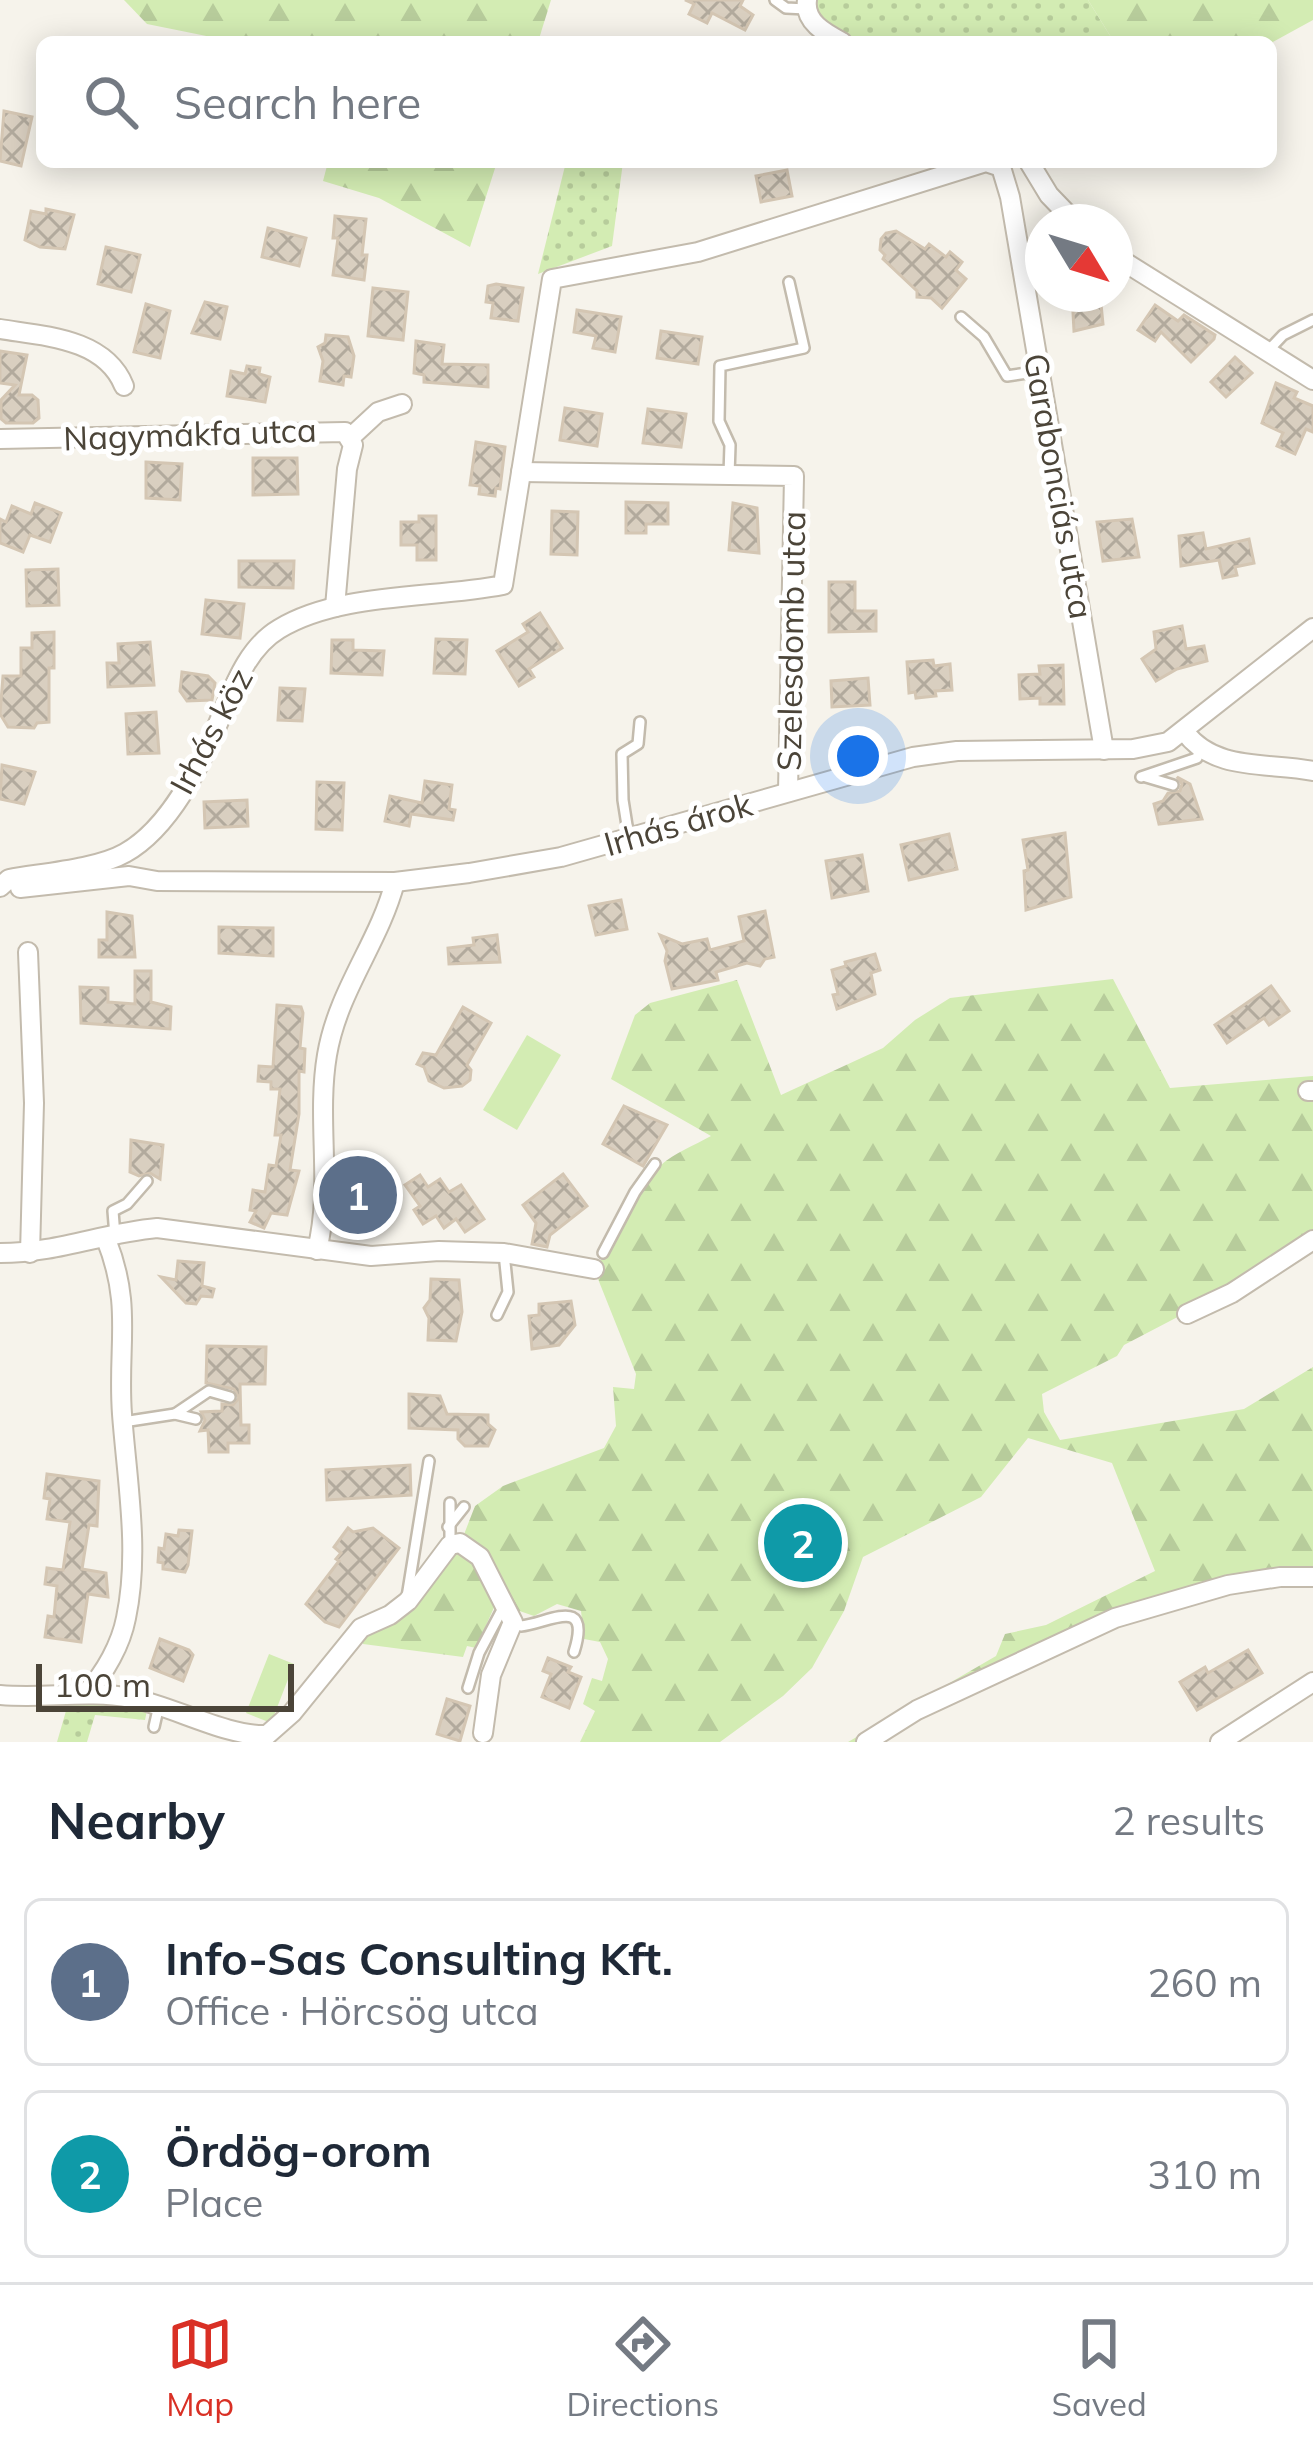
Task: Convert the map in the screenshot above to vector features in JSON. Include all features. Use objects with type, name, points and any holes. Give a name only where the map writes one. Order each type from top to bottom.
[{"type":"street","points":[[806,4],[821,31],[831,36]]},
{"type":"street","points":[[520,472],[552,279],[698,252],[967,168]]},
{"type":"street","name":"Garabonciás utca","points":[[998,168],[1006,179],[1103,750]]},
{"type":"street","points":[[1033,168],[1058,204]]},
{"type":"street","points":[[1133,267],[1313,380]]},
{"type":"street","points":[[0,329],[68,339],[84,346],[120,376],[124,386]]},
{"type":"street","points":[[350,437],[378,412],[402,404]]},
{"type":"street","name":"Nagymákfa utca","points":[[0,439],[336,430],[350,437],[353,445],[346,469],[335,607]]},
{"type":"street","name":"Szelesdomb utca","points":[[520,472],[794,476],[788,792]]},
{"type":"street","name":"Irhás köz","points":[[0,889],[9,879],[109,859],[149,834],[185,785],[254,651],[278,629],[335,607],[458,594],[503,584],[520,472]]},
{"type":"street","name":"Irhás árok","points":[[0,889],[129,876],[157,881],[395,882],[561,857],[874,766],[957,751],[1149,748],[1184,732],[1313,628]]},
{"type":"street","points":[[1184,732],[1200,748],[1235,762],[1313,771]]},
{"type":"street","points":[[317,1250],[324,1194],[322,1091],[328,1049],[350,979],[390,904],[395,882]]},
{"type":"street","points":[[28,952],[34,1102],[30,1252]]},
{"type":"street","points":[[0,1253],[30,1252],[157,1228],[371,1256],[439,1251],[598,1261]]},
{"type":"street","points":[[87,1692],[115,1649],[130,1594],[124,1298],[111,1238]]},
{"type":"street","points":[[1187,1314],[1232,1293],[1313,1240]]},
{"type":"street","points":[[0,1694],[87,1692],[159,1705],[240,1737],[267,1735],[292,1713],[361,1628],[408,1601],[450,1536],[480,1557],[509,1614],[491,1676],[483,1732]]},
{"type":"street","points":[[866,1742],[917,1710],[1115,1618],[1228,1585],[1313,1577]]},
{"type":"street","points":[[1220,1742],[1313,1682]]},
{"type":"lane","points":[[775,0],[786,8],[806,4]]},
{"type":"lane","points":[[729,475],[730,445],[719,421],[720,366],[804,348],[789,282]]},
{"type":"lane","points":[[962,317],[984,337],[1007,376],[1040,371]]},
{"type":"lane","points":[[1267,352],[1283,335],[1313,320]]},
{"type":"lane","points":[[629,838],[622,754],[638,744],[640,722]]},
{"type":"lane","points":[[1173,785],[1141,777],[1198,758],[1200,748]]},
{"type":"lane","points":[[598,1261],[655,1164]]},
{"type":"lane","points":[[111,1238],[113,1211],[127,1204],[147,1180]]},
{"type":"lane","points":[[497,1315],[508,1292],[504,1253]]},
{"type":"lane","points":[[175,1414],[209,1391],[230,1397]]},
{"type":"lane","points":[[123,1422],[175,1414],[196,1419]]},
{"type":"lane","points":[[408,1601],[405,1593],[429,1461]]},
{"type":"lane","points":[[450,1502],[450,1536]]},
{"type":"lane","points":[[450,1536],[464,1508]]},
{"type":"lane","points":[[468,1688],[479,1653],[509,1614],[521,1626],[561,1614],[571,1617],[578,1624],[574,1652]]},
{"type":"lane","points":[[154,1727],[159,1705]]},
{"type":"green space","points":[[124,0],[551,0],[540,36],[206,36],[147,24]]},
{"type":"green space","points":[[807,0],[1088,0],[1110,36],[837,36]]},
{"type":"green space","points":[[1088,0],[1313,0],[1313,20],[1277,40],[1277,36],[1110,36]]},
{"type":"green space","points":[[326,168],[495,168],[470,247],[379,198],[323,181]]},
{"type":"green space","points":[[564,168],[622,168],[612,246],[538,274]]},
{"type":"green space","points":[[1113,979],[1170,1088],[1313,1076],[1313,1231],[1237,1286],[1042,1394],[1044,1412],[1060,1440],[1244,1409],[1313,1367],[1313,1577],[1162,1603],[866,1742],[848,1742],[996,1656],[1005,1634],[1046,1625],[1155,1571],[1112,1463],[1028,1438],[981,1497],[863,1557],[844,1611],[812,1668],[783,1696],[720,1742],[580,1742],[595,1711],[583,1704],[592,1678],[602,1681],[608,1659],[600,1642],[584,1639],[581,1611],[557,1604],[534,1616],[496,1603],[476,1648],[467,1646],[463,1657],[363,1644],[361,1628],[390,1615],[463,1537],[475,1506],[503,1486],[604,1448],[616,1426],[613,1387],[634,1389],[636,1374],[594,1269],[650,1176],[672,1157],[711,1136],[611,1079],[635,1015],[650,1003],[737,980],[781,1095],[883,1048],[950,998]]},
{"type":"green space","points":[[527,1035],[561,1055],[517,1130],[483,1110]]},
{"type":"green space","points":[[1090,1327],[1098,1346],[1060,1376],[1045,1335]]},
{"type":"green space","points":[[269,1654],[294,1664],[271,1723],[246,1713]]},
{"type":"green space","points":[[70,1697],[148,1706],[145,1720],[95,1715],[87,1742],[57,1742]]},
{"type":"building","points":[[685,0],[743,0],[740,6],[753,15],[745,30],[712,13],[707,23],[689,14],[694,4]]},
{"type":"building","points":[[4,111],[32,117],[21,166],[0,161]]},
{"type":"building","points":[[787,170],[792,196],[761,202],[756,176]]},
{"type":"building","points":[[46,209],[74,215],[65,249],[25,240],[31,211],[46,214]]},
{"type":"building","points":[[335,216],[366,219],[364,280],[333,275],[338,238],[333,238]]},
{"type":"building","points":[[268,228],[306,238],[299,266],[262,257]]},
{"type":"building","points":[[896,231],[925,249],[929,244],[962,262],[956,270],[966,279],[942,308],[931,298],[917,297],[917,291],[883,259],[881,239]]},
{"type":"building","points":[[106,247],[140,255],[131,292],[98,284]]},
{"type":"building","points":[[488,286],[523,288],[518,321],[491,318]]},
{"type":"building","points":[[373,288],[408,292],[403,340],[368,336]]},
{"type":"building","points":[[205,302],[227,307],[220,339],[192,333]]},
{"type":"building","points":[[146,304],[170,311],[160,358],[134,352]]},
{"type":"building","points":[[1155,305],[1178,321],[1184,315],[1215,335],[1214,339],[1191,362],[1161,332],[1155,341],[1138,330]]},
{"type":"building","points":[[577,310],[621,317],[615,352],[593,348],[596,336],[574,332]]},
{"type":"building","points":[[1073,312],[1102,312],[1103,324],[1074,331]]},
{"type":"building","points":[[661,331],[702,337],[698,364],[657,358]]},
{"type":"building","points":[[326,335],[348,337],[354,356],[351,377],[344,376],[343,385],[320,381],[323,361],[318,347],[325,343]]},
{"type":"building","points":[[416,341],[444,345],[442,364],[488,365],[488,387],[424,382],[424,375],[414,373]]},
{"type":"building","points":[[0,351],[27,355],[19,395],[38,400],[39,418],[33,423],[1,419],[1,400],[15,385],[0,383]]},
{"type":"building","points":[[1235,357],[1252,373],[1226,397],[1211,382]]},
{"type":"building","points":[[247,366],[260,368],[259,374],[270,377],[265,402],[227,396],[231,371],[245,374]]},
{"type":"building","points":[[1276,383],[1313,406],[1313,432],[1306,429],[1295,454],[1277,446],[1283,433],[1262,423]]},
{"type":"building","points":[[565,408],[602,414],[597,446],[560,440]]},
{"type":"building","points":[[648,409],[686,414],[681,447],[643,443]]},
{"type":"building","points":[[476,442],[505,447],[495,496],[479,494],[480,486],[470,485]]},
{"type":"building","points":[[253,458],[297,458],[298,494],[253,495]]},
{"type":"building","points":[[146,462],[182,464],[180,500],[146,498]]},
{"type":"building","points":[[626,502],[668,503],[668,524],[646,524],[646,533],[626,533]]},
{"type":"building","points":[[35,503],[61,513],[50,542],[30,535],[23,552],[0,543],[0,519],[6,522],[12,506],[31,514]]},
{"type":"building","points":[[733,503],[757,508],[759,553],[729,550]]},
{"type":"building","points":[[552,511],[578,512],[577,555],[551,554]]},
{"type":"building","points":[[419,516],[436,516],[436,560],[417,560],[417,545],[401,545],[401,522],[419,522]]},
{"type":"building","points":[[1132,519],[1139,557],[1103,561],[1097,522]]},
{"type":"building","points":[[1203,533],[1206,549],[1249,539],[1254,563],[1235,567],[1237,575],[1223,578],[1219,560],[1181,566],[1179,536]]},
{"type":"building","points":[[239,561],[294,561],[293,588],[239,587]]},
{"type":"building","points":[[58,569],[59,605],[27,606],[26,570]]},
{"type":"building","points":[[829,582],[855,582],[855,611],[876,611],[876,631],[829,632]]},
{"type":"building","points":[[206,600],[244,604],[240,638],[202,634]]},
{"type":"building","points":[[540,613],[562,648],[529,669],[534,677],[519,686],[497,651],[528,632],[523,624]]},
{"type":"building","points":[[1182,626],[1186,649],[1204,646],[1207,661],[1156,681],[1142,659],[1156,649],[1154,632]]},
{"type":"building","points":[[54,632],[49,722],[34,728],[8,727],[0,714],[3,676],[21,676],[21,648],[32,648],[32,633]]},
{"type":"building","points":[[436,639],[467,640],[465,674],[434,673]]},
{"type":"building","points":[[332,640],[353,640],[353,650],[384,651],[382,675],[331,673]]},
{"type":"building","points":[[150,642],[154,685],[108,687],[107,663],[119,663],[118,644]]},
{"type":"building","points":[[933,660],[934,666],[950,664],[952,690],[916,698],[915,692],[909,693],[907,662]]},
{"type":"building","points":[[1063,665],[1064,704],[1020,699],[1019,675],[1040,674],[1039,666]]},
{"type":"building","points":[[182,672],[208,676],[215,683],[212,700],[187,701],[180,691]]},
{"type":"building","points":[[868,678],[870,705],[832,707],[831,681]]},
{"type":"building","points":[[280,688],[305,689],[302,721],[278,720]]},
{"type":"building","points":[[156,712],[159,753],[128,754],[126,714]]},
{"type":"building","points":[[2,765],[35,772],[24,804],[0,799]]},
{"type":"building","points":[[1177,777],[1190,784],[1202,819],[1159,824],[1154,804],[1180,791]]},
{"type":"building","points":[[425,781],[452,785],[449,809],[455,810],[453,820],[411,814],[409,826],[385,821],[390,796],[422,803]]},
{"type":"building","points":[[317,782],[344,783],[342,830],[316,829]]},
{"type":"building","points":[[247,800],[248,826],[205,828],[204,802]]},
{"type":"building","points":[[1065,833],[1071,897],[1026,910],[1024,871],[1028,870],[1023,840]]},
{"type":"building","points":[[949,834],[957,869],[909,880],[901,845]]},
{"type":"building","points":[[862,855],[868,891],[832,898],[826,861]]},
{"type":"building","points":[[621,900],[627,929],[596,935],[589,906]]},
{"type":"building","points":[[765,911],[774,957],[760,966],[747,963],[716,972],[718,980],[672,989],[660,935],[682,944],[707,939],[710,950],[744,941],[739,917]]},
{"type":"building","points":[[107,912],[132,916],[135,957],[99,957],[99,940],[107,940]]},
{"type":"building","points":[[219,927],[273,928],[273,956],[219,953]]},
{"type":"building","points":[[497,935],[500,962],[449,964],[448,948],[474,945],[473,938]]},
{"type":"building","points":[[875,954],[880,970],[871,973],[875,994],[837,1009],[832,970]]},
{"type":"building","points":[[135,971],[151,971],[151,1002],[171,1007],[170,1029],[81,1023],[80,987],[108,988],[108,1002],[135,1004]]},
{"type":"building","points":[[1271,986],[1289,1011],[1269,1025],[1264,1018],[1227,1043],[1215,1025]]},
{"type":"building","points":[[277,1005],[301,1007],[303,1013],[304,1072],[299,1071],[299,1114],[290,1170],[299,1171],[287,1215],[271,1213],[264,1228],[250,1222],[256,1211],[250,1210],[253,1190],[265,1192],[269,1165],[276,1166],[281,1135],[275,1135],[280,1089],[258,1081],[259,1066],[273,1067]]},
{"type":"building","points":[[463,1007],[491,1023],[467,1065],[470,1080],[444,1088],[429,1081],[424,1067],[417,1064],[423,1053],[436,1055]]},
{"type":"building","points":[[624,1106],[667,1125],[643,1166],[603,1144]]},
{"type":"building","points":[[131,1140],[163,1145],[160,1179],[130,1172]]},
{"type":"building","points":[[357,1154],[384,1165],[367,1207],[350,1200],[358,1181],[348,1176]]},
{"type":"building","points":[[563,1174],[587,1206],[550,1235],[547,1247],[532,1244],[536,1223],[523,1205]]},
{"type":"building","points":[[420,1175],[428,1187],[440,1179],[449,1192],[461,1185],[484,1219],[465,1232],[456,1219],[444,1228],[436,1216],[423,1224],[414,1210],[420,1206],[405,1185]]},
{"type":"building","points":[[178,1261],[204,1263],[202,1286],[214,1289],[212,1297],[186,1303],[161,1277],[176,1280]]},
{"type":"building","points":[[431,1279],[459,1280],[462,1312],[456,1341],[428,1340],[429,1318],[424,1308],[430,1300]]},
{"type":"building","points":[[571,1301],[575,1325],[559,1345],[532,1349],[529,1316],[539,1315],[539,1304]]},
{"type":"building","points":[[207,1346],[266,1347],[265,1384],[240,1384],[241,1425],[249,1425],[249,1443],[228,1443],[228,1452],[209,1452],[208,1430],[200,1431],[205,1420],[201,1412],[222,1411],[222,1404],[233,1405],[239,1398],[234,1389],[206,1383]]},
{"type":"building","points":[[409,1394],[440,1396],[447,1414],[488,1415],[488,1424],[495,1430],[488,1446],[465,1446],[458,1439],[458,1430],[409,1428]]},
{"type":"building","points":[[410,1465],[411,1495],[327,1500],[326,1470]]},
{"type":"building","points":[[47,1474],[99,1481],[97,1526],[89,1525],[82,1569],[106,1573],[108,1597],[88,1594],[81,1642],[45,1637],[48,1616],[54,1617],[57,1586],[45,1584],[47,1568],[63,1570],[70,1522],[47,1519]]},
{"type":"building","points":[[348,1528],[353,1532],[373,1528],[399,1548],[339,1627],[325,1622],[306,1604],[339,1561],[341,1553],[334,1547]]},
{"type":"building","points":[[179,1530],[192,1531],[185,1572],[163,1569],[158,1562],[166,1534],[178,1536]]},
{"type":"building","points":[[160,1639],[193,1655],[183,1681],[150,1668]]},
{"type":"building","points":[[1248,1650],[1262,1673],[1197,1710],[1180,1682],[1205,1667],[1208,1673]]},
{"type":"building","points":[[548,1658],[571,1667],[568,1672],[581,1677],[569,1708],[542,1697],[551,1674],[543,1671]]},
{"type":"building","points":[[447,1699],[470,1706],[460,1741],[437,1734]]},
{"type":"place","name":"Info-Sas Consulting Kft.","points":[[358,1195]]},
{"type":"place","name":"Ördög-orom","points":[[803,1543]]}]
